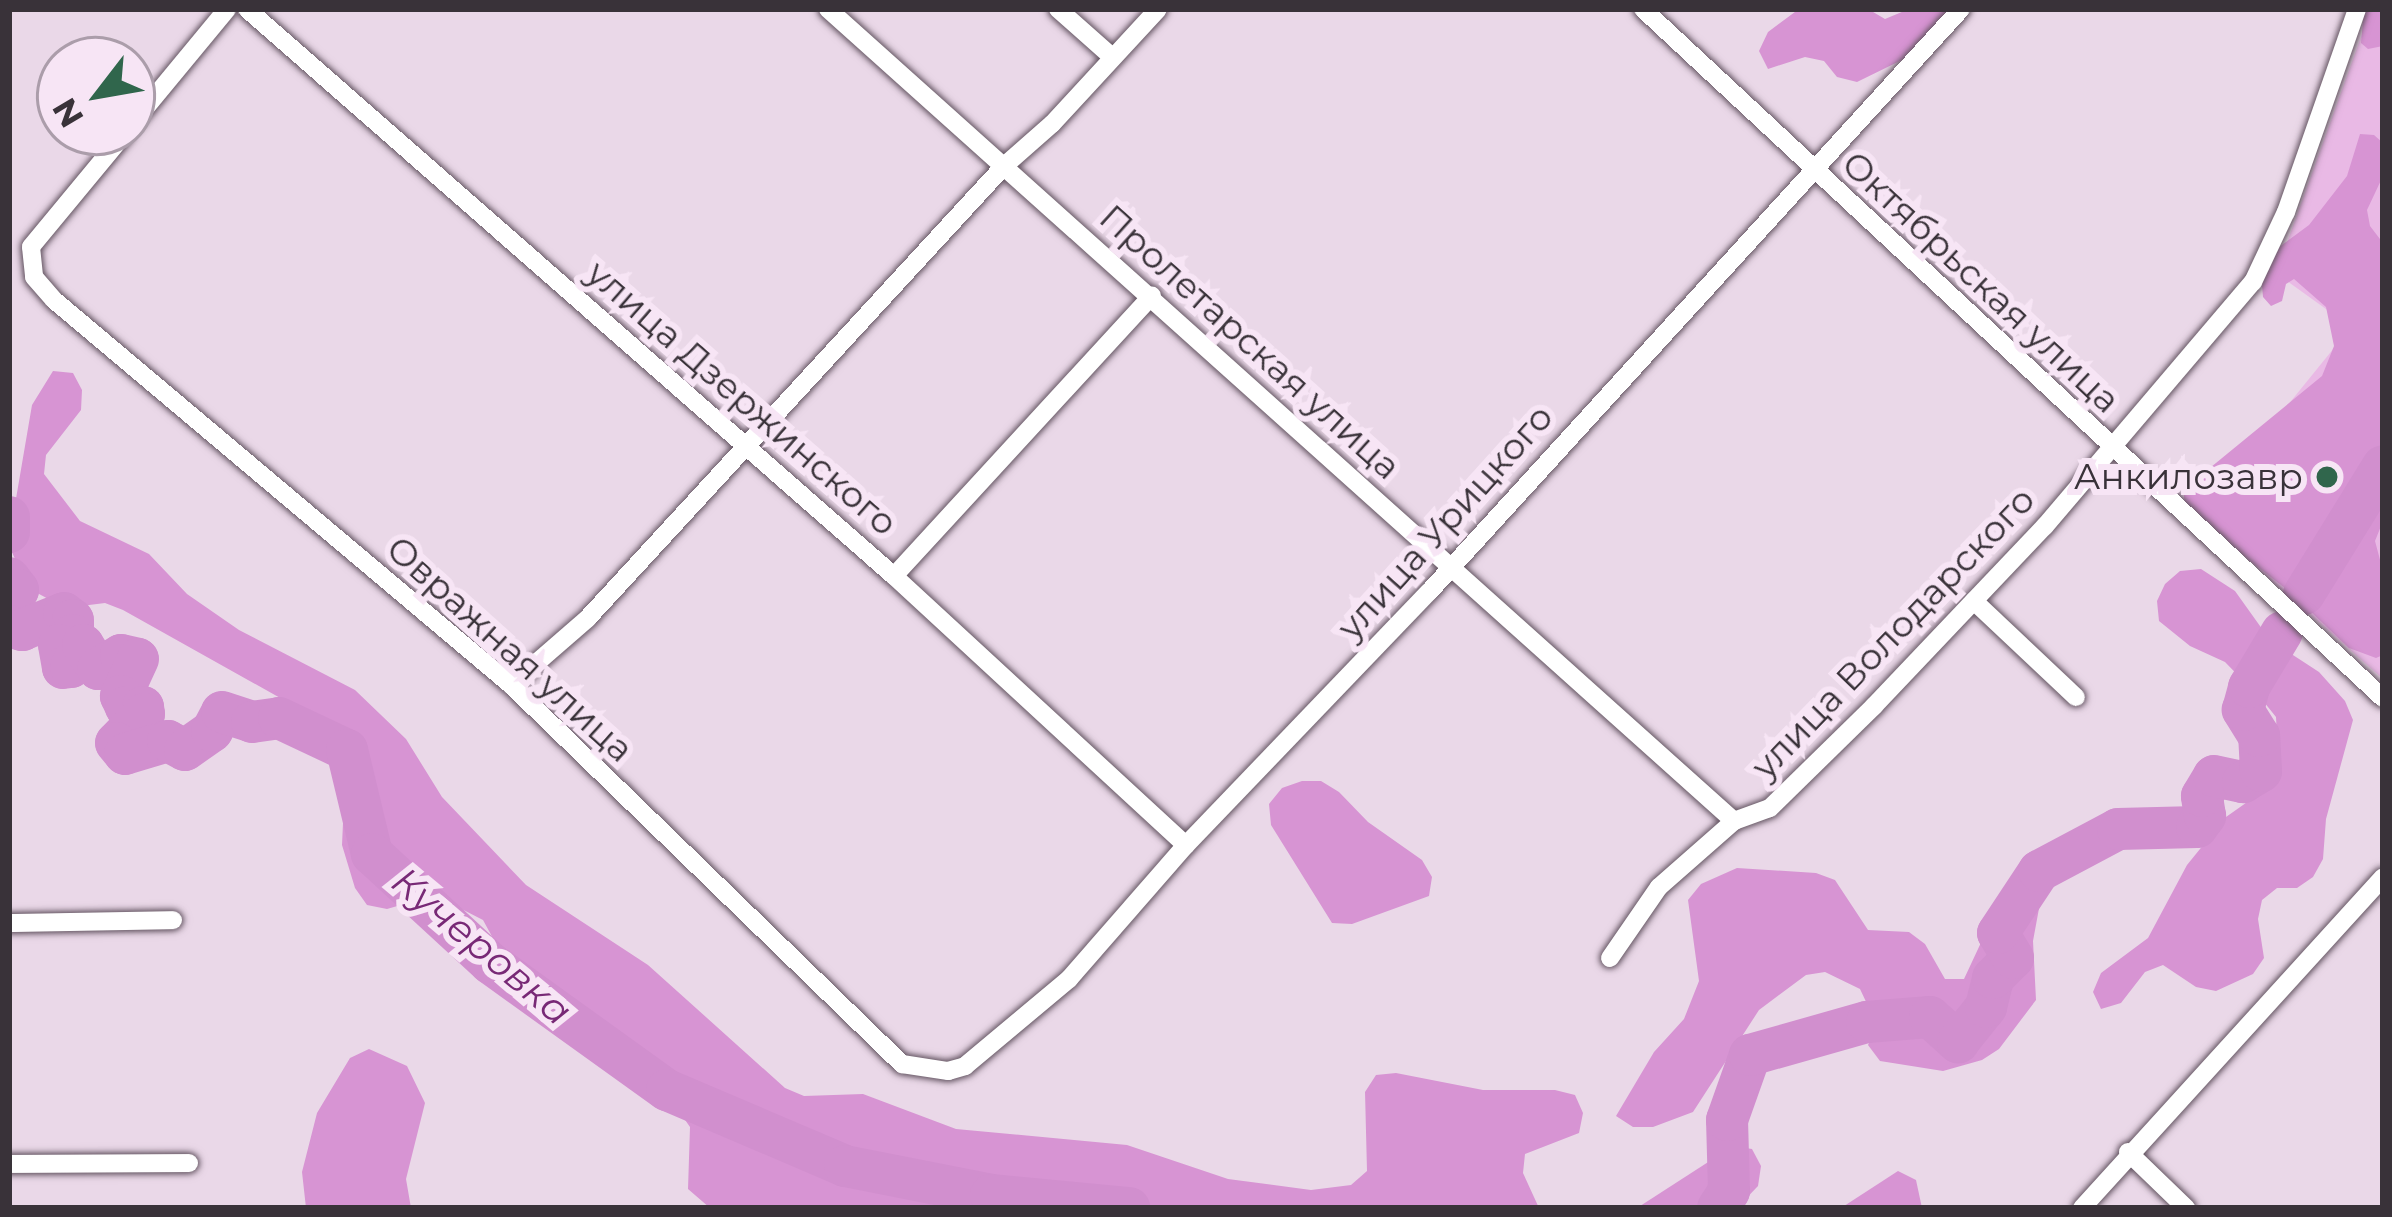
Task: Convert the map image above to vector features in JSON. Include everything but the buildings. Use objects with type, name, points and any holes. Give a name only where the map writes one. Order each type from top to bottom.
[{"type":"street","points":[[156,95],[226,9]]},
{"type":"street","name":"улица Дзержинского","points":[[247,9],[894,576],[1186,845]]},
{"type":"street","name":"Пролетарская улица","points":[[828,9],[1734,821]]},
{"type":"street","points":[[1058,9],[1112,57]]},
{"type":"street","points":[[511,686],[586,619],[1003,167],[1158,9]]},
{"type":"street","name":"Октябрьская улица","points":[[1643,9],[1811,171],[2383,698]]},
{"type":"street","name":"улица Урицкого","points":[[965,1066],[1069,979],[1186,845],[1961,9]]},
{"type":"street","name":"улица Володарского","points":[[1610,958],[1659,887],[1734,821],[1770,808],[1974,601],[2113,449],[2253,282],[2286,212],[2356,9]]},
{"type":"street","name":"Овражная улица","points":[[105,156],[31,247],[34,277],[78,324],[511,686],[902,1064],[921,1071],[965,1066]]},
{"type":"street","points":[[894,576],[1152,295]]},
{"type":"street","points":[[1974,601],[2076,697]]},
{"type":"street","points":[[2082,1208],[2128,1152],[2383,877]]},
{"type":"street","points":[[9,923],[173,920]]},
{"type":"street","points":[[2128,1152],[2186,1208]]},
{"type":"street","points":[[9,1164],[189,1163]]},
{"type":"shaded area","points":[[1799,9],[1868,9],[1885,19],[1909,9],[1954,9],[1910,56],[1857,82],[1837,77],[1824,61],[1805,57],[1768,69],[1759,51],[1768,32]]},
{"type":"shaded area","points":[[2364,9],[2383,9],[2383,46],[2368,49],[2361,43]]},
{"type":"shaded area","points":[[2371,9],[2383,9],[2383,679],[2198,516],[2351,327],[2276,273]]},
{"type":"shaded area","points":[[2360,134],[2374,135],[2383,143],[2383,176],[2367,210],[2370,226],[2383,243],[2383,521],[2375,541],[2383,571],[2383,655],[2376,658],[2349,648],[2290,592],[2201,522],[2185,504],[2183,490],[2322,376],[2334,346],[2326,307],[2294,279],[2286,284],[2282,301],[2271,306],[2263,297],[2261,275],[2274,251],[2309,225],[2347,176]]},
{"type":"shaded area","points":[[53,371],[73,373],[82,390],[81,410],[46,455],[44,474],[80,521],[149,554],[187,594],[239,630],[355,690],[406,739],[442,797],[526,885],[648,965],[785,1088],[804,1096],[863,1094],[956,1129],[1127,1145],[1228,1179],[1311,1190],[1351,1185],[1367,1171],[1365,1092],[1376,1075],[1396,1073],[1483,1090],[1555,1090],[1575,1095],[1583,1113],[1579,1133],[1525,1154],[1523,1173],[1539,1208],[710,1208],[688,1189],[690,1127],[667,1094],[546,1019],[519,986],[483,920],[444,900],[425,898],[387,909],[367,905],[355,888],[342,845],[343,823],[363,786],[359,765],[323,722],[123,610],[105,603],[65,608],[28,588],[11,550],[11,528],[32,405]]},
{"type":"shaded area","points":[[2201,569],[2235,591],[2270,640],[2319,672],[2345,701],[2353,720],[2326,819],[2323,859],[2313,877],[2297,888],[2277,888],[2262,900],[2258,919],[2264,958],[2253,974],[2216,991],[2196,987],[2163,965],[2145,972],[2121,1003],[2101,1009],[2093,992],[2101,973],[2148,938],[2187,865],[2226,817],[2260,793],[2278,758],[2276,717],[2264,702],[2225,662],[2190,646],[2159,621],[2157,601],[2165,584],[2180,571]]},
{"type":"shaded area","points":[[1321,781],[1339,792],[1368,822],[1422,860],[1432,877],[1429,896],[1352,924],[1332,923],[1271,825],[1269,804],[1282,788]]},
{"type":"shaded area","points":[[1737,868],[1816,873],[1835,880],[1868,930],[1909,932],[1925,944],[1945,979],[1964,979],[1999,904],[2023,893],[2040,903],[2033,941],[2036,1000],[1999,1049],[1982,1060],[1943,1071],[1880,1061],[1868,1045],[1877,1025],[1860,989],[1825,972],[1806,975],[1759,1010],[1693,1112],[1653,1127],[1633,1127],[1616,1116],[1654,1052],[1684,1019],[1699,981],[1688,900],[1701,884]]},
{"type":"shaded area","points":[[369,1049],[407,1066],[425,1103],[406,1179],[411,1208],[306,1208],[302,1172],[317,1113],[350,1058]]},
{"type":"shaded area","points":[[1733,1146],[1752,1149],[1761,1166],[1758,1186],[1737,1208],[1637,1208]]},
{"type":"shaded area","points":[[1898,1171],[1916,1180],[1922,1208],[1841,1208]]},
{"type":"waterway","points":[[2304,594],[2383,466]]},
{"type":"waterway","name":"Кучеровка","points":[[9,517],[9,532]]},
{"type":"waterway","name":"Кучеровка","points":[[9,578],[18,590],[9,601]]},
{"type":"waterway","name":"Кучеровка","points":[[9,626],[22,630],[64,613],[73,620],[73,635],[59,645],[63,668],[71,667],[83,645],[98,669],[121,655],[138,659],[121,696],[126,707],[143,707],[144,714],[116,743],[125,754],[168,741],[185,750],[212,731],[222,712],[252,722],[279,718],[347,750],[372,854],[490,963],[667,1090],[845,1166],[991,1195],[1129,1208]]},
{"type":"waterway","points":[[1718,1208],[1729,1191],[1727,1120],[1750,1055],[1867,1022],[1930,1017],[1958,1042],[1986,1007],[1993,978],[2013,958],[1998,933],[2039,871],[2118,829],[2197,827],[2205,816],[2202,796],[2214,776],[2243,782],[2261,771],[2259,736],[2243,710],[2249,687],[2282,632]]},
{"type":"place","name":"Анкилозавр","points":[[2327,477]]}]
